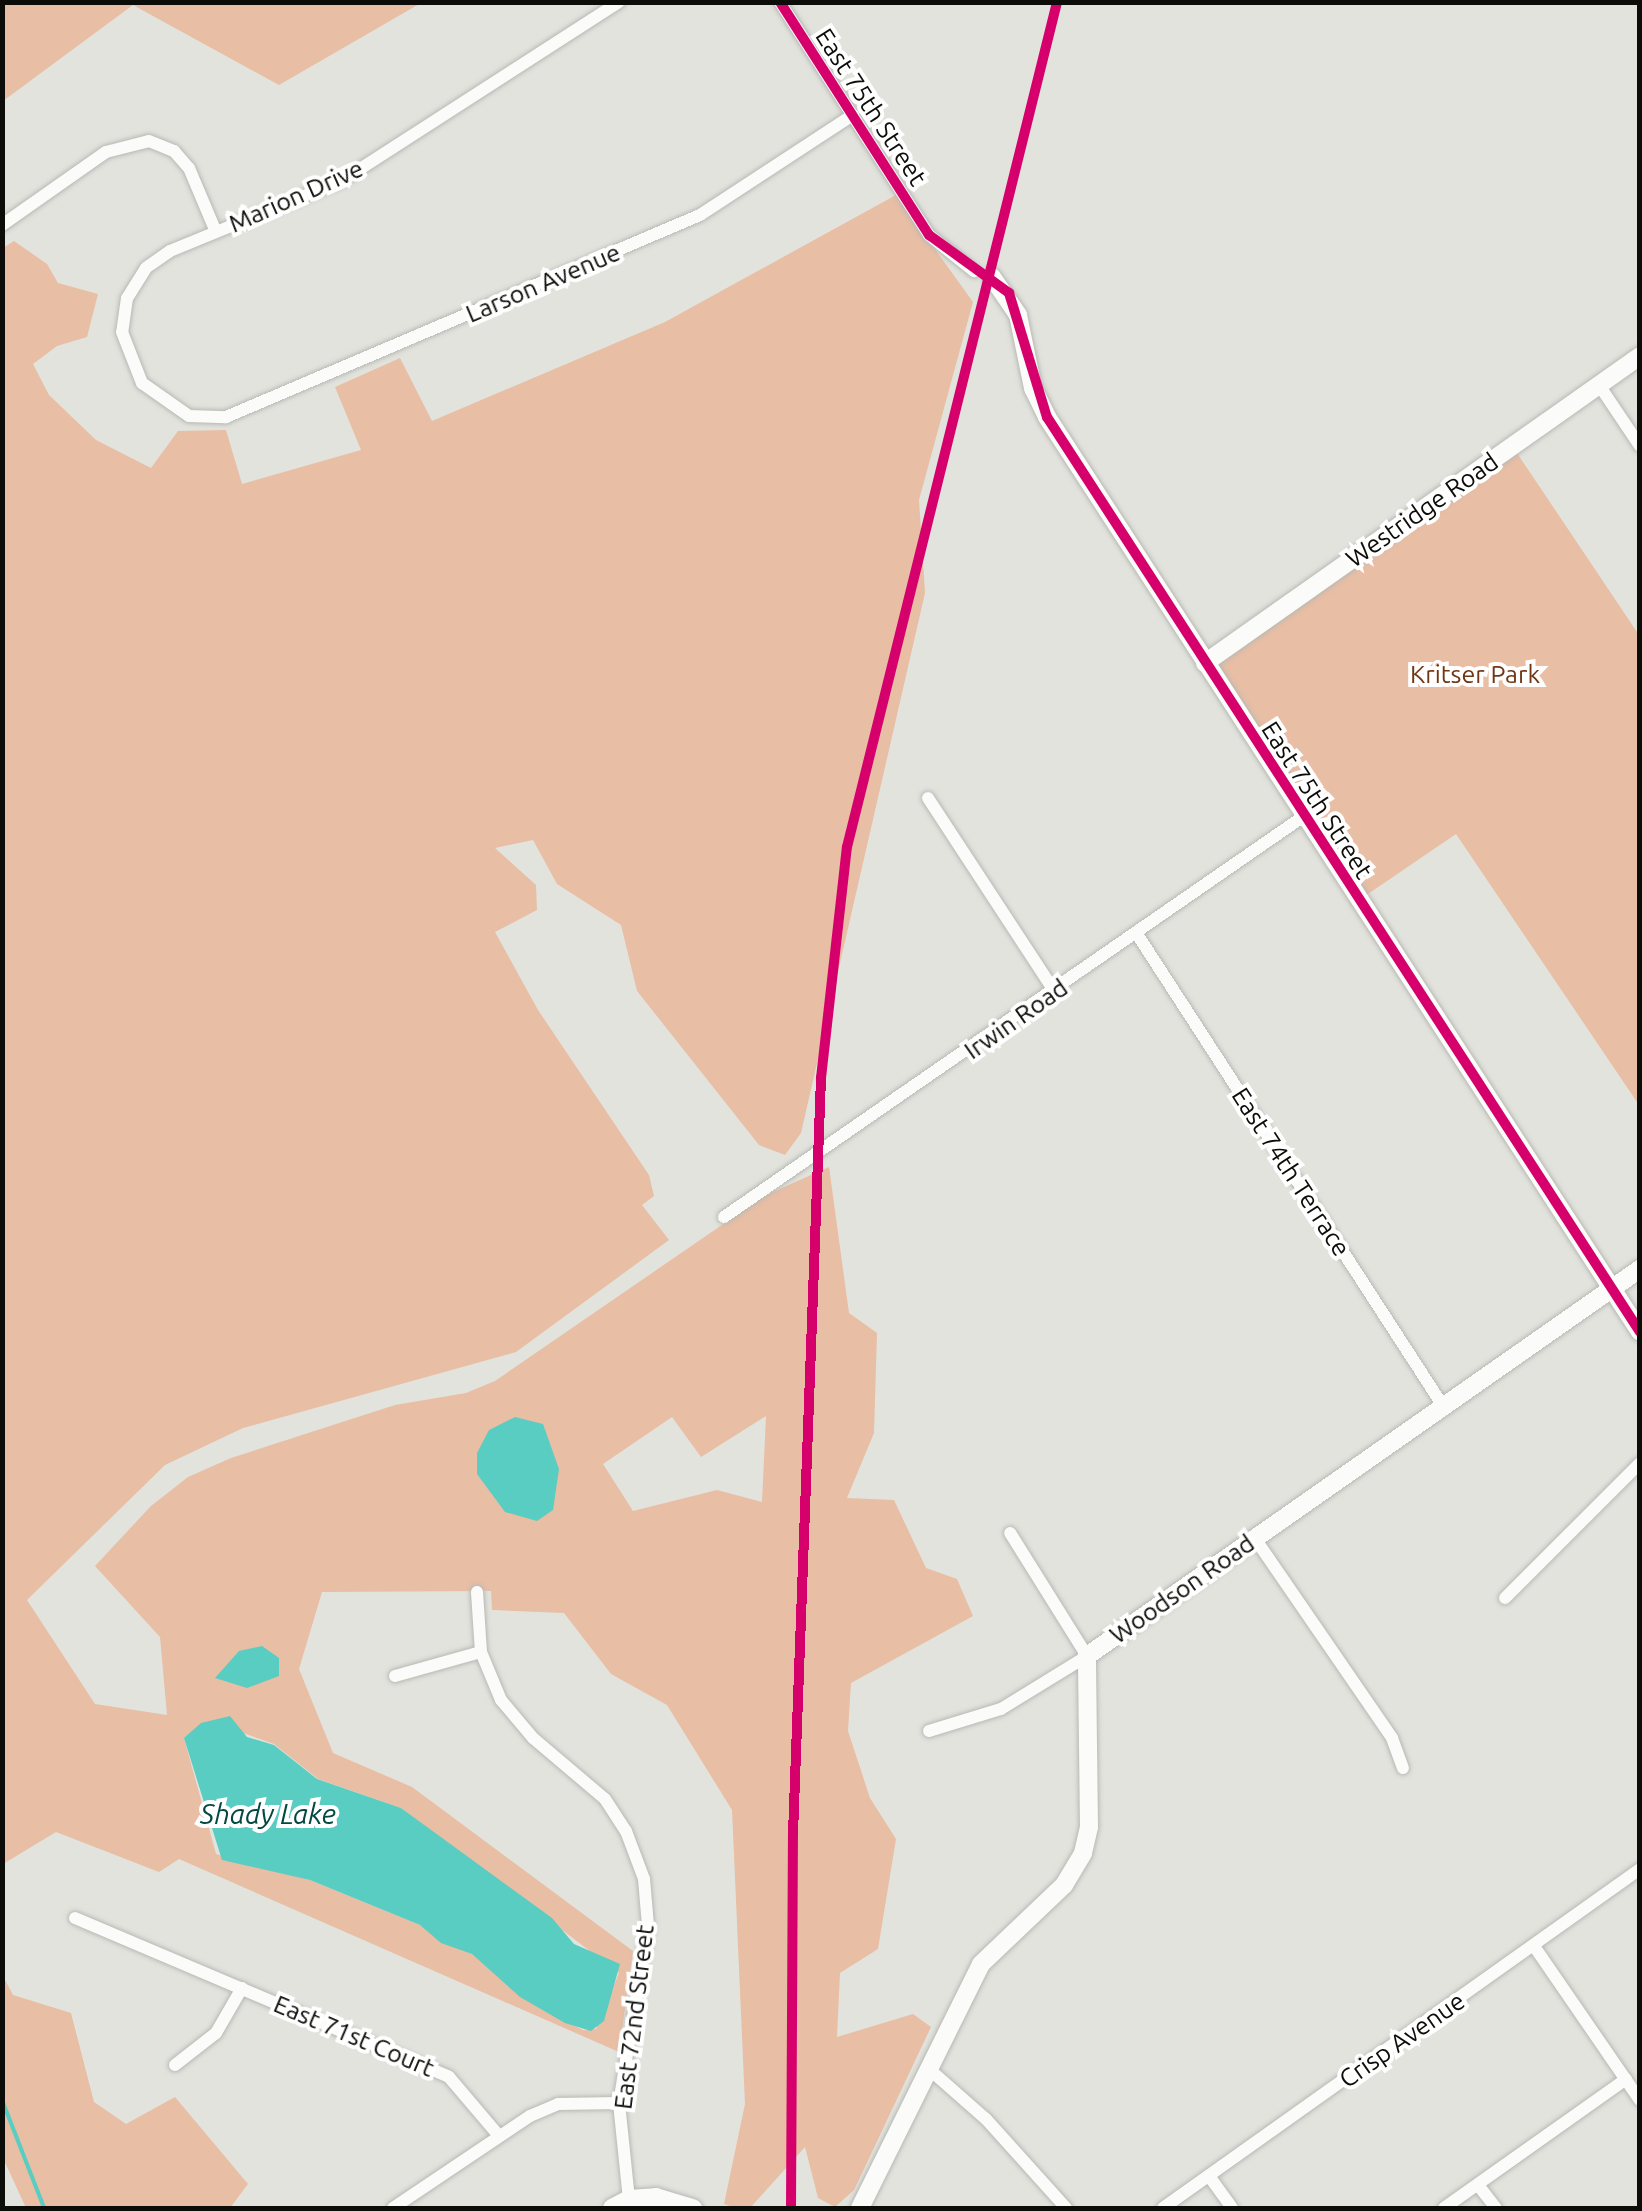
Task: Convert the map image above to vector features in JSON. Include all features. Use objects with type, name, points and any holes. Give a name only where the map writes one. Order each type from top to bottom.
[{"type":"street","name":"Marion Drive","points":[[216,418],[190,416],[156,398],[132,366],[122,332],[127,298],[146,268],[216,232],[344,180],[619,2]]},
{"type":"street","name":"East 75th Street","points":[[780,2],[929,236],[983,274],[1018,315],[1033,388],[1047,418],[1640,1332]]},
{"type":"street","name":"Larson Avenue","points":[[216,418],[700,215],[853,115]]},
{"type":"street","points":[[2,225],[106,152],[149,141],[174,152],[189,168],[216,232]]},
{"type":"street","name":"Westridge Road","points":[[1205,663],[1640,356]]},
{"type":"street","points":[[1599,385],[1640,446]]},
{"type":"street","points":[[928,798],[1055,992]]},
{"type":"street","name":"Irwin Road","points":[[724,1216],[1055,992],[1304,816]]},
{"type":"street","name":"East 74th Terrace","points":[[1137,934],[1445,1409]]},
{"type":"street","name":"Woodson Road","points":[[860,2208],[981,1964],[1064,1885],[1083,1853],[1089,1828],[1087,1656],[1640,1269]]},
{"type":"street","points":[[1505,1598],[1640,1463]]},
{"type":"street","points":[[930,1731],[1002,1709],[1087,1656],[1010,1533]]},
{"type":"street","points":[[1254,1538],[1392,1738],[1403,1768]]},
{"type":"street","name":"East 72nd Street","points":[[477,1592],[481,1652],[502,1700],[533,1738],[604,1799],[626,1830],[644,1879],[648,1926],[619,2103],[621,2204]]},
{"type":"street","points":[[395,1676],[481,1652]]},
{"type":"street","name":"Crisp Avenue","points":[[1163,2208],[1640,1869]]},
{"type":"street","name":"East 71st Court","points":[[75,1918],[449,2077],[499,2136]]},
{"type":"street","points":[[1534,1946],[1640,2100]]},
{"type":"street","name":"East 71st Court","points":[[175,2065],[216,2034],[242,1988]]},
{"type":"street","points":[[929,2069],[986,2119],[1066,2208]]},
{"type":"street","points":[[1444,2208],[1626,2079]]},
{"type":"street","points":[[392,2208],[499,2136],[558,2104],[619,2103]]},
{"type":"street","points":[[1209,2176],[1232,2208]]},
{"type":"street","points":[[1478,2184],[1496,2208]]},
{"type":"street","points":[[621,2204],[656,2197],[693,2208]]},
{"type":"green space","points":[[3,2],[421,3],[279,85],[133,5],[3,101]]},
{"type":"green space","points":[[896,195],[973,302],[919,500],[925,593],[801,1133],[785,1155],[759,1145],[637,991],[621,925],[557,884],[533,840],[495,848],[536,885],[537,910],[495,932],[538,1010],[649,1175],[654,1196],[642,1205],[669,1240],[516,1352],[243,1428],[165,1465],[27,1600],[95,1704],[167,1715],[160,1637],[95,1566],[151,1506],[188,1477],[231,1458],[395,1405],[466,1393],[495,1381],[764,1196],[829,1167],[849,1313],[877,1333],[874,1433],[847,1498],[894,1500],[926,1568],[957,1579],[973,1616],[851,1683],[848,1731],[870,1798],[896,1839],[878,1949],[840,1973],[837,2037],[913,2014],[931,2027],[854,2190],[835,2207],[818,2198],[805,2147],[750,2208],[724,2204],[745,2104],[732,1810],[667,1705],[611,1674],[564,1613],[492,1610],[491,1591],[322,1592],[299,1669],[333,1753],[412,1787],[633,1951],[619,2052],[179,1859],[159,1872],[56,1832],[3,1864],[3,248],[14,241],[47,264],[58,283],[98,294],[87,337],[57,346],[33,364],[49,395],[96,440],[151,468],[178,431],[226,430],[242,484],[361,450],[335,387],[400,358],[432,421],[665,322]],"holes":[[[766,1416],[762,1502],[717,1490],[633,1511],[603,1464],[672,1417],[701,1457]],[[243,1733],[274,1744],[318,1779],[401,1808],[619,1973],[596,2029],[583,2030],[541,2009],[472,1954],[420,1925],[310,1880],[216,1854],[184,1738]]]},
{"type":"green space","name":"Kritser Park","points":[[1515,450],[1639,635],[1639,1105],[1456,834],[1365,896],[1216,661]]},
{"type":"green space","points":[[3,1976],[13,1995],[71,2013],[94,2102],[126,2124],[175,2097],[248,2184],[230,2208],[26,2208],[3,2158]]},
{"type":"water","points":[[515,1417],[543,1424],[559,1469],[553,1510],[537,1521],[505,1512],[477,1474],[477,1453],[489,1430]]},
{"type":"water","points":[[262,1646],[279,1658],[279,1676],[247,1688],[215,1678],[239,1651]]},
{"type":"water","name":"Shady Lake","points":[[230,1716],[247,1737],[274,1745],[317,1779],[401,1808],[552,1918],[574,1944],[620,1964],[604,2021],[591,2031],[565,2023],[520,1997],[472,1954],[441,1943],[420,1925],[310,1880],[222,1860],[184,1738],[201,1723]]},
{"type":"waterway","points":[[2,2100],[44,2208]]},
{"type":"cycle path","points":[[780,2],[929,235],[1009,293],[1047,417],[1640,1332]]},
{"type":"cycle path","points":[[791,2208],[793,1834],[821,1078],[847,847],[1057,2]]}]
